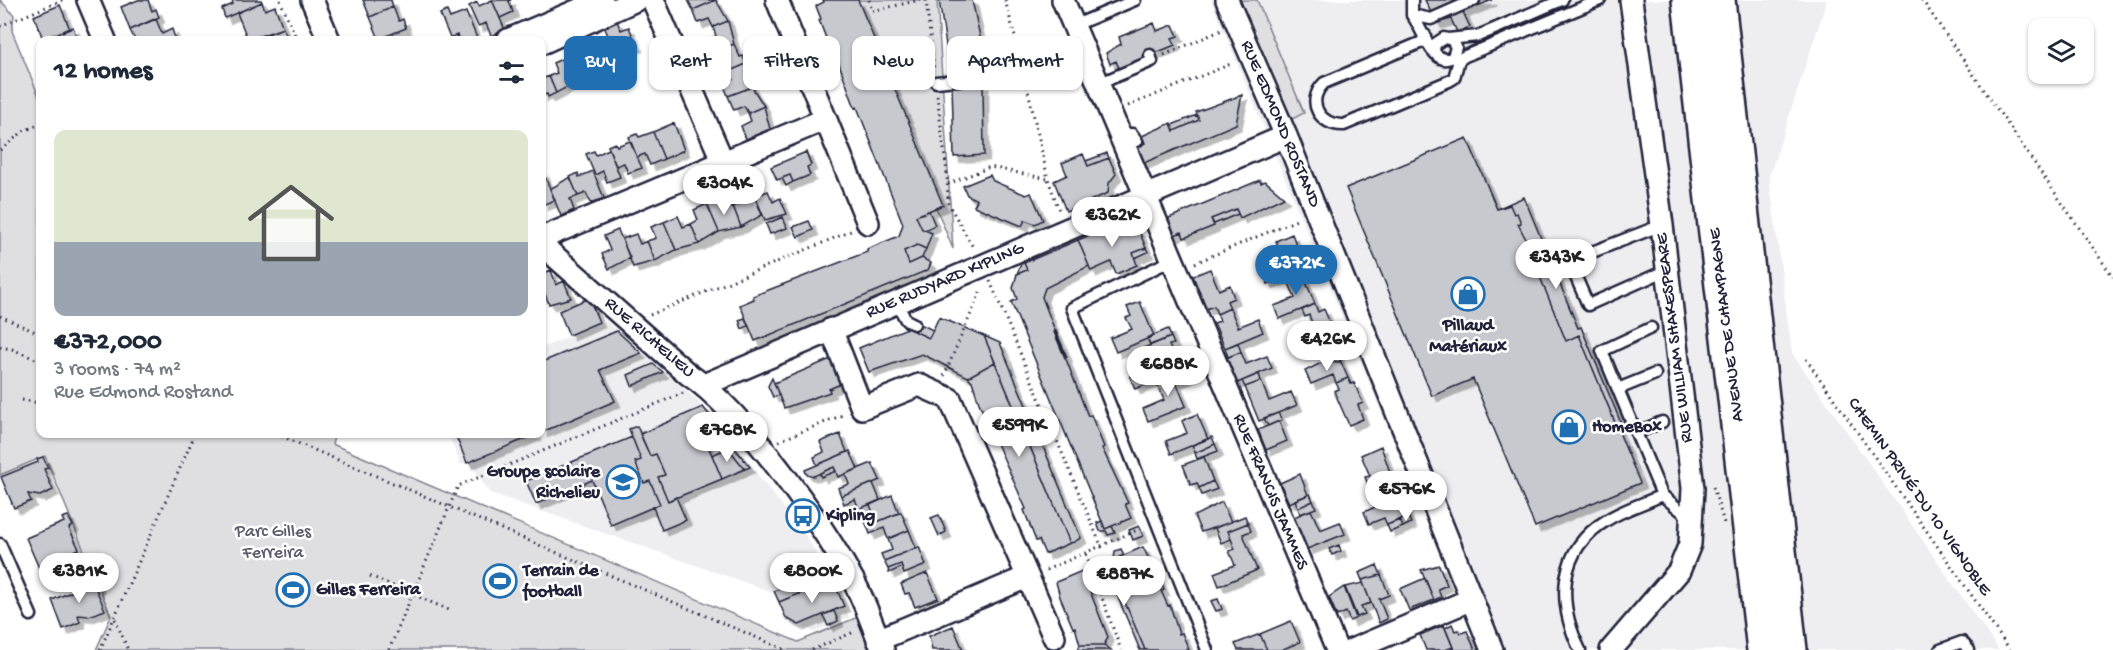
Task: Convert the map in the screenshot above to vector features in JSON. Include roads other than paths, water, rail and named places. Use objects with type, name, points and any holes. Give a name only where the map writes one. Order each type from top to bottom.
[{"type":"main road","name":"AVENUE DE CHAMPAGNE","points":[[1689,0],[1764,650]]},
{"type":"main road","name":"AVENUE DE CHAMPAGNE","points":[[1718,0],[1790,650]]},
{"type":"street","points":[[88,0],[103,36]]},
{"type":"street","points":[[312,0],[327,36]]},
{"type":"street","points":[[517,36],[602,0]]},
{"type":"street","points":[[546,42],[636,0]]},
{"type":"street","points":[[653,0],[723,162]]},
{"type":"street","points":[[777,0],[868,223]]},
{"type":"street","name":"RUE FRANCIS JAMMES","points":[[1063,0],[1110,113],[1128,138],[1145,196],[1337,650]]},
{"type":"street","name":"RUE EDMOND ROSTAND","points":[[1227,0],[1317,212],[1492,650]]},
{"type":"street","name":"RUE WILLIAM SHAKESPEARE","points":[[1611,650],[1679,571],[1690,544],[1693,488],[1662,225],[1631,0]]},
{"type":"street","points":[[546,236],[826,119]]},
{"type":"street","name":"RUE RUDYARD KIPLING","points":[[704,385],[1286,136]]},
{"type":"street","name":"RUE RICHELIEU","points":[[546,249],[688,374],[704,385],[761,448],[816,522],[854,582],[878,638]]},
{"type":"street","points":[[831,330],[862,408],[919,385],[950,399],[1054,637]]},
{"type":"street","points":[[878,638],[1028,577]]},
{"type":"street","points":[[1352,650],[1472,599]]},
{"type":"lane","points":[[1074,26],[1135,0]]},
{"type":"lane","points":[[1412,0],[1412,15],[1434,51],[1440,59],[1455,60],[1600,0]]},
{"type":"lane","points":[[1412,15],[1431,19],[1474,0]]},
{"type":"lane","points":[[1434,51],[1437,41],[1478,36],[1562,0]]},
{"type":"lane","points":[[1425,35],[1422,42],[1324,83],[1317,90],[1314,100],[1323,120],[1331,125],[1344,125],[1454,78],[1456,47],[1448,39]]},
{"type":"lane","points":[[936,82],[1025,74],[1094,76],[1152,60],[1150,56]]},
{"type":"lane","points":[[1662,225],[1569,261],[1588,305],[1667,270]]},
{"type":"lane","points":[[1174,265],[1072,308],[1207,650]]},
{"type":"lane","points":[[896,302],[906,320],[914,324]]},
{"type":"lane","points":[[1651,328],[1602,351],[1662,495],[1691,519]]},
{"type":"lane","points":[[1618,389],[1655,374]]},
{"type":"lane","points":[[1636,432],[1662,423]]},
{"type":"lane","points":[[1581,650],[1569,626],[1564,589],[1573,551],[1590,532],[1607,520],[1662,495]]},
{"type":"lane","points":[[0,544],[31,615]]},
{"type":"lane","points":[[1940,650],[1962,642],[1969,650]]},
{"type":"place","name":"Pillaud Matériaux","points":[[1468,294]]},
{"type":"place","name":"HomeBox","points":[[1569,427]]},
{"type":"place","name":"Groupe scolaire Richelieu","points":[[623,482]]},
{"type":"place","name":"Kipling","points":[[803,516]]},
{"type":"place","name":"Terrain de football","points":[[500,581]]},
{"type":"place","name":"Gilles Ferreira","points":[[293,590]]},
{"type":"park label","name":"Parc Gilles Ferreira","points":[[273,542]]}]
